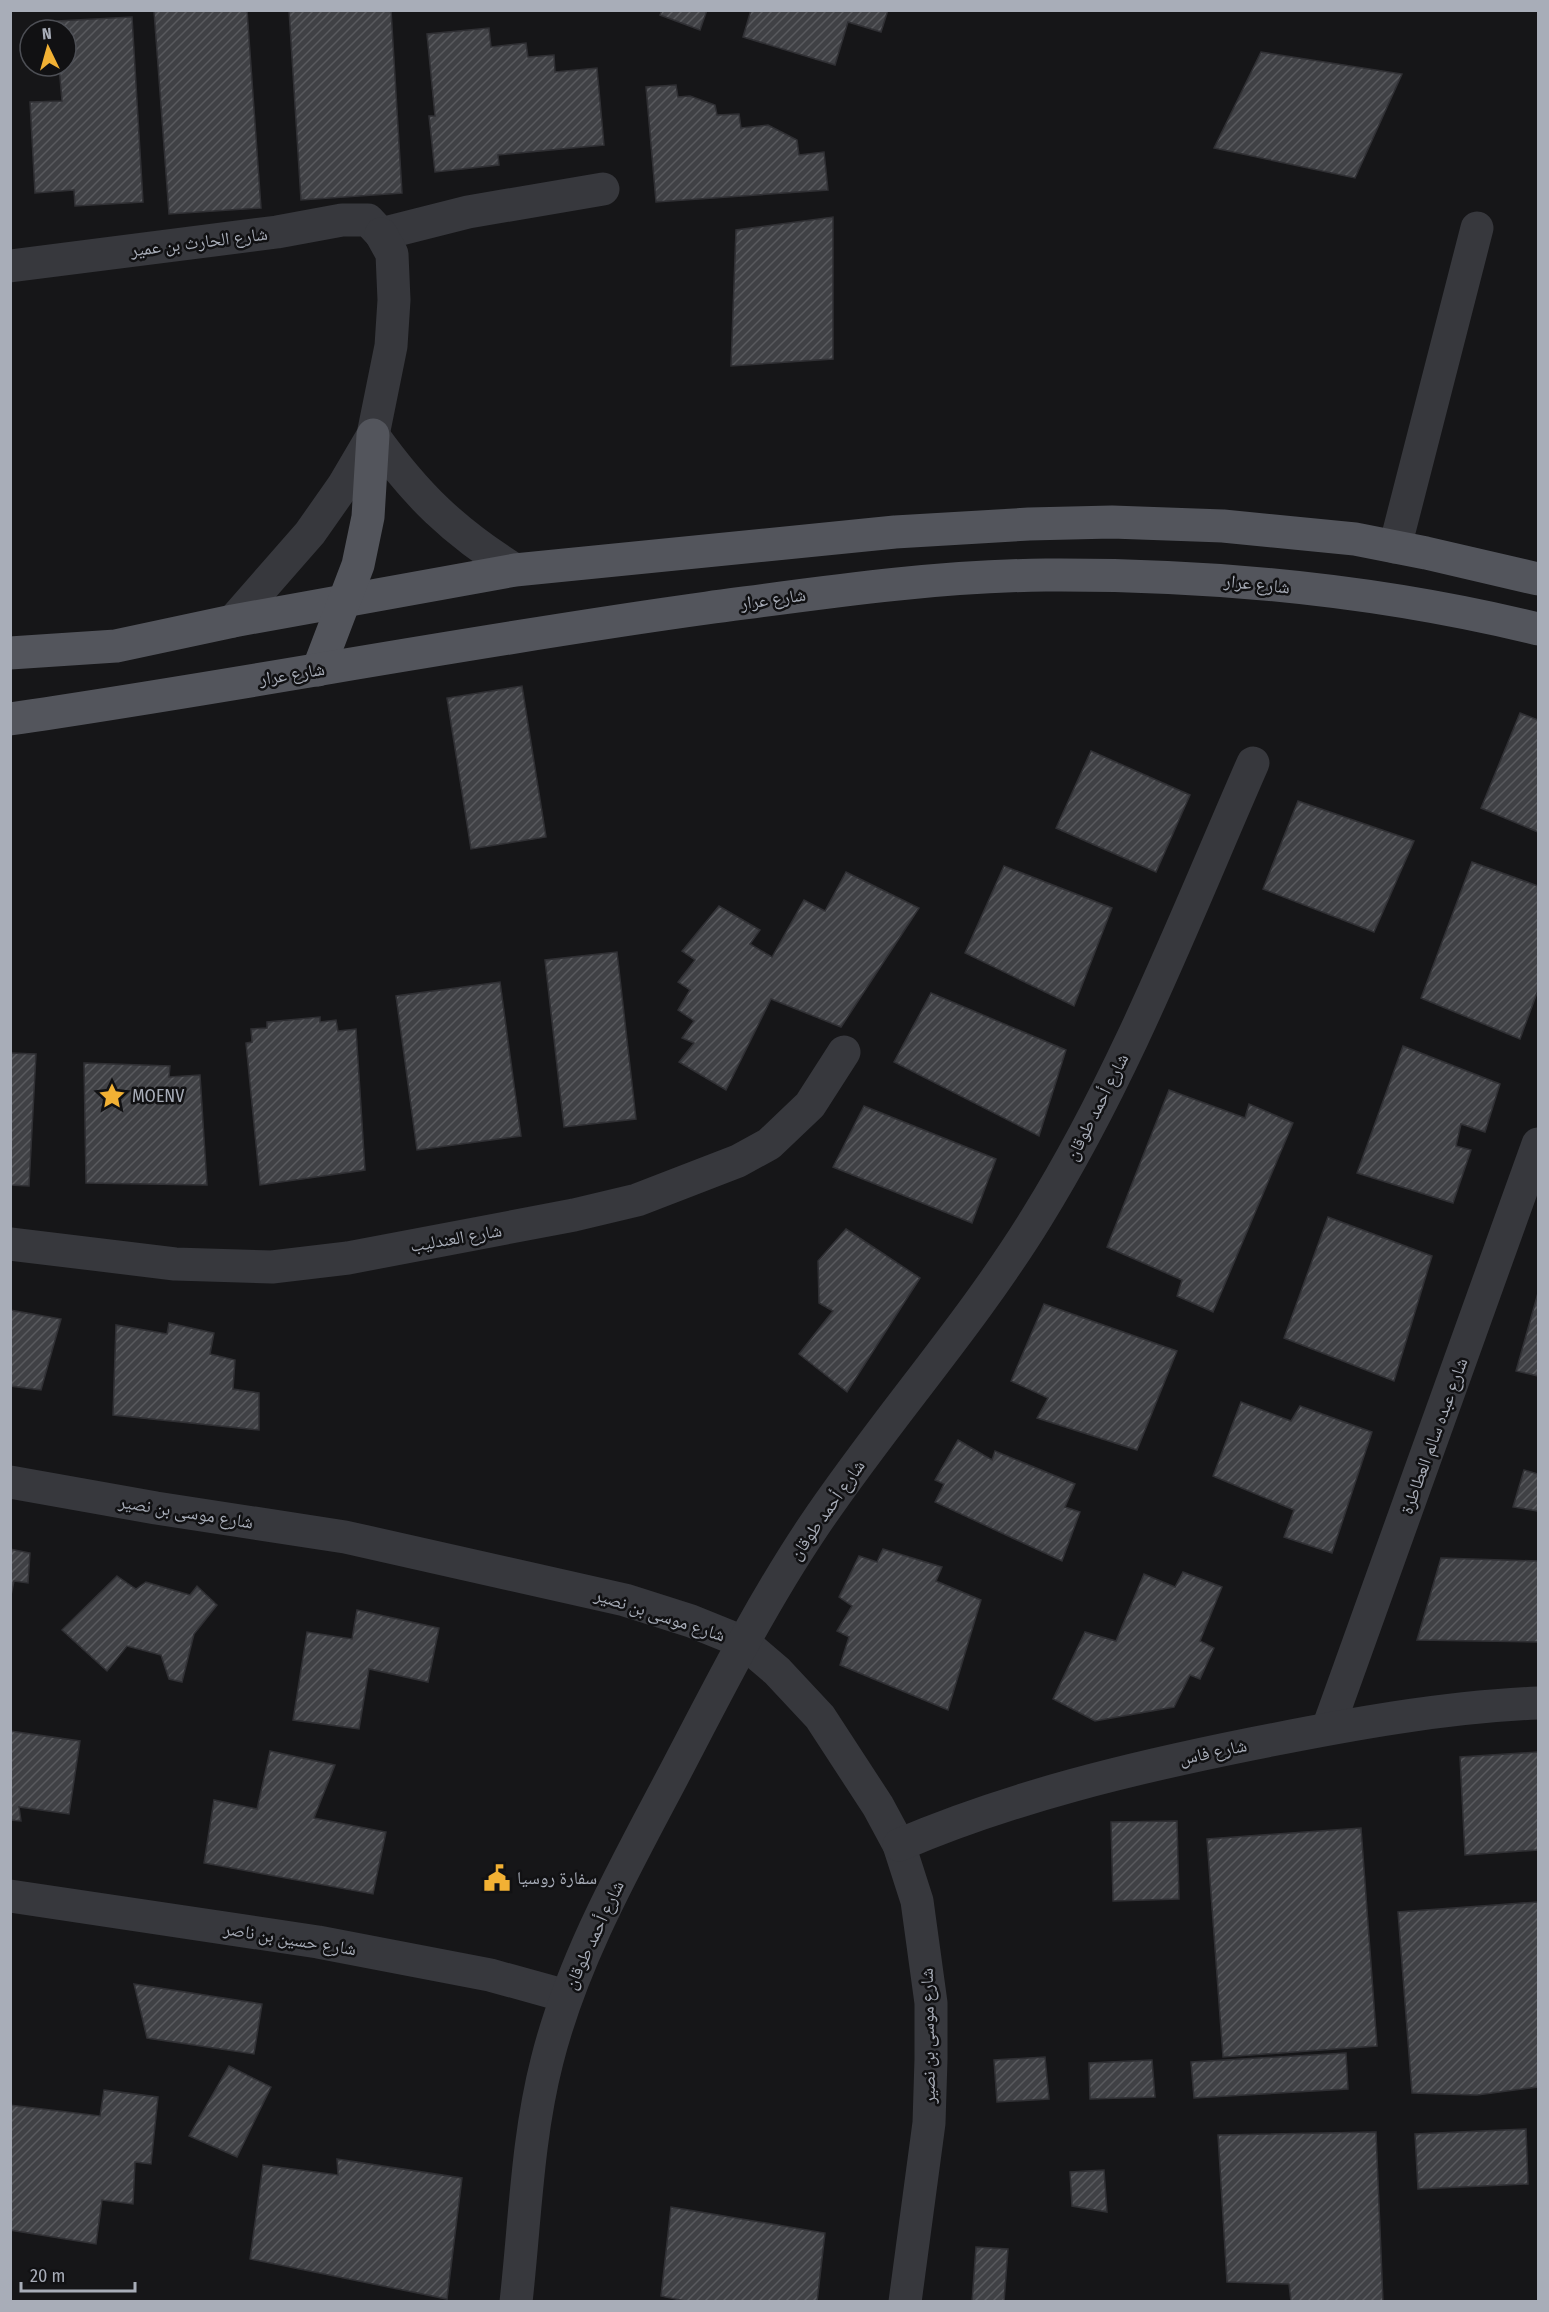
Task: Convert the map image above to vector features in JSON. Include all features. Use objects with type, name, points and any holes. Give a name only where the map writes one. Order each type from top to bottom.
[{"type":"main road","points":[[318,670],[358,565],[368,517],[373,435]]},
{"type":"main road","points":[[10,653],[116,646],[233,621],[515,570],[895,532],[1029,524],[1112,522],[1222,526],[1355,539],[1539,579]]},
{"type":"main road","name":"شارع عرار","points":[[10,719],[646,616],[909,582],[1044,575],[1156,576],[1306,588],[1433,606],[1539,629]]},
{"type":"street","points":[[233,621],[310,533],[343,486],[373,435],[391,345],[394,300],[392,254],[381,234],[468,212],[603,189]]},
{"type":"street","name":"شارع الحارث بن عمير","points":[[10,266],[277,232],[342,220],[368,220],[381,234]]},
{"type":"street","points":[[1395,547],[1477,228]]},
{"type":"street","points":[[373,435],[402,475],[435,512],[473,544],[515,570]]},
{"type":"street","name":"شارع أحمد طوقان","points":[[516,2301],[536,2106],[566,1996],[627,1863],[743,1642],[814,1525],[1010,1261],[1059,1181],[1131,1039],[1253,763]]},
{"type":"street","name":"شارع العندليب","points":[[10,1244],[175,1264],[272,1267],[348,1258],[584,1213],[638,1200],[738,1161],[769,1144],[810,1105],[844,1052]]},
{"type":"street","name":"شارع عبده سالم العطاطرة","points":[[1328,1728],[1539,1144]]},
{"type":"street","name":"شارع موسى بن نصير","points":[[10,1482],[156,1508],[345,1537],[625,1600],[692,1621],[743,1642],[777,1671],[820,1717],[879,1806],[899,1845],[916,1901],[931,2003],[930,2123],[905,2301]]},
{"type":"street","name":"شارع فاس","points":[[899,1845],[971,1816],[1178,1759],[1328,1728],[1539,1703]]},
{"type":"street","name":"شارع حسين بن ناصر","points":[[10,1896],[318,1942],[490,1976],[566,1996]]},
{"type":"building","points":[[247,10],[261,208],[169,214],[154,11]]},
{"type":"building","points":[[289,10],[391,10],[402,193],[301,200]]},
{"type":"building","points":[[662,10],[707,10],[700,30],[660,15]]},
{"type":"building","points":[[751,10],[888,10],[881,32],[848,22],[835,65],[743,37]]},
{"type":"building","points":[[132,17],[143,202],[75,206],[74,190],[35,193],[30,102],[62,101],[60,78],[78,78],[78,20]]},
{"type":"building","points":[[489,28],[491,47],[526,43],[528,57],[554,55],[555,72],[597,68],[604,145],[498,155],[499,165],[435,172],[429,116],[435,116],[427,34]]},
{"type":"building","points":[[1261,52],[1402,74],[1355,178],[1214,148]]},
{"type":"building","points":[[676,85],[678,97],[690,96],[715,105],[717,115],[739,114],[741,128],[768,125],[797,140],[799,155],[824,152],[828,190],[656,202],[646,87]]},
{"type":"building","points":[[833,217],[833,359],[731,366],[736,230]]},
{"type":"building","points":[[522,686],[546,837],[471,849],[447,698]]},
{"type":"building","points":[[1520,713],[1538,720],[1538,832],[1481,808]]},
{"type":"building","points":[[1091,751],[1190,795],[1156,872],[1056,828]]},
{"type":"building","points":[[1298,801],[1414,841],[1374,932],[1263,889]]},
{"type":"building","points":[[1472,862],[1538,886],[1538,990],[1520,1039],[1421,998]]},
{"type":"building","points":[[1004,866],[1112,908],[1074,1006],[965,953]]},
{"type":"building","points":[[846,872],[919,908],[841,1027],[771,999],[726,1090],[679,1062],[694,1043],[682,1038],[694,1021],[678,1010],[690,990],[678,982],[695,960],[682,951],[719,906],[760,930],[750,944],[772,957],[804,900],[825,911]]},
{"type":"building","points":[[617,952],[636,1119],[564,1127],[545,960]]},
{"type":"building","points":[[500,982],[521,1136],[417,1150],[396,996]]},
{"type":"building","points":[[931,993],[1066,1050],[1039,1136],[894,1062]]},
{"type":"building","points":[[320,1017],[320,1022],[336,1020],[338,1031],[356,1029],[365,1170],[260,1185],[246,1043],[252,1042],[251,1029],[267,1028],[267,1022]]},
{"type":"building","points":[[1403,1046],[1500,1084],[1485,1132],[1461,1124],[1456,1146],[1471,1150],[1453,1203],[1357,1173]]},
{"type":"building","points":[[10,1053],[36,1054],[29,1186],[10,1185]]},
{"type":"building","points":[[84,1063],[170,1066],[169,1077],[200,1075],[207,1185],[86,1183]]},
{"type":"building","points":[[1169,1090],[1245,1118],[1249,1104],[1293,1123],[1213,1312],[1177,1296],[1182,1280],[1107,1247]]},
{"type":"building","points":[[864,1106],[996,1159],[972,1223],[833,1167]]},
{"type":"building","points":[[1328,1217],[1432,1256],[1394,1381],[1284,1338]]},
{"type":"building","points":[[846,1229],[920,1278],[847,1392],[799,1354],[833,1311],[819,1303],[818,1261]]},
{"type":"building","points":[[1538,1293],[1538,1376],[1516,1371]]},
{"type":"building","points":[[1044,1304],[1177,1351],[1137,1450],[1037,1418],[1048,1398],[1011,1381]]},
{"type":"building","points":[[10,1310],[61,1319],[41,1390],[10,1386]]},
{"type":"building","points":[[169,1323],[214,1333],[210,1354],[235,1360],[233,1389],[259,1393],[259,1430],[113,1415],[116,1325],[167,1334]]},
{"type":"building","points":[[1241,1402],[1291,1421],[1300,1406],[1372,1432],[1332,1553],[1284,1537],[1294,1510],[1213,1476]]},
{"type":"building","points":[[958,1440],[992,1460],[995,1451],[1075,1484],[1065,1507],[1080,1512],[1062,1561],[935,1502],[944,1484],[935,1480]]},
{"type":"building","points":[[1524,1470],[1538,1474],[1538,1511],[1513,1507]]},
{"type":"building","points":[[10,1549],[30,1553],[28,1583],[14,1581],[10,1600]]},
{"type":"building","points":[[883,1549],[942,1567],[936,1581],[981,1600],[948,1710],[840,1665],[849,1637],[837,1631],[852,1606],[839,1597],[859,1556],[877,1562]]},
{"type":"building","points":[[1441,1558],[1538,1561],[1538,1642],[1417,1640]]},
{"type":"building","points":[[1183,1572],[1222,1587],[1200,1641],[1214,1648],[1200,1679],[1190,1675],[1174,1707],[1095,1721],[1053,1699],[1085,1632],[1116,1641],[1144,1574],[1175,1587]]},
{"type":"building","points":[[117,1576],[136,1589],[146,1582],[190,1595],[197,1586],[217,1605],[194,1634],[182,1682],[169,1679],[161,1655],[127,1646],[107,1671],[62,1630]]},
{"type":"building","points":[[357,1610],[439,1628],[428,1682],[369,1669],[359,1729],[293,1720],[307,1632],[352,1639]]},
{"type":"building","points":[[10,1731],[80,1741],[69,1814],[19,1807],[21,1821],[10,1820]]},
{"type":"building","points":[[270,1751],[335,1765],[314,1818],[386,1832],[373,1894],[204,1863],[214,1800],[257,1809]]},
{"type":"building","points":[[1538,1752],[1538,1850],[1465,1855],[1460,1757]]},
{"type":"building","points":[[1177,1821],[1179,1899],[1113,1901],[1111,1822]]},
{"type":"building","points":[[1361,1828],[1377,2046],[1223,2057],[1207,1839]]},
{"type":"building","points":[[1538,1902],[1538,2087],[1477,2095],[1412,2093],[1398,1912]]},
{"type":"building","points":[[134,1984],[262,2004],[254,2054],[147,2038]]},
{"type":"building","points":[[1346,2053],[1348,2089],[1194,2098],[1191,2062]]},
{"type":"building","points":[[1045,2057],[1049,2099],[997,2102],[994,2060]]},
{"type":"building","points":[[1152,2060],[1155,2097],[1090,2099],[1089,2063]]},
{"type":"building","points":[[229,2066],[271,2087],[237,2157],[189,2136]]},
{"type":"building","points":[[104,2090],[158,2097],[151,2164],[135,2162],[133,2204],[102,2200],[96,2244],[10,2230],[10,2105],[100,2116]]},
{"type":"building","points":[[1526,2129],[1528,2184],[1418,2189],[1415,2134]]},
{"type":"building","points":[[1376,2132],[1383,2302],[1291,2302],[1289,2284],[1227,2282],[1218,2135]]},
{"type":"building","points":[[337,2159],[462,2178],[447,2299],[250,2259],[263,2165],[338,2175]]},
{"type":"building","points":[[1104,2170],[1107,2212],[1072,2206],[1070,2172]]},
{"type":"building","points":[[671,2207],[825,2233],[817,2302],[690,2302],[661,2296]]},
{"type":"building","points":[[976,2247],[1008,2249],[1004,2302],[972,2302]]},
{"type":"place","name":"MOENV","points":[[112,1096]]},
{"type":"place","name":"سفارة روسيا","points":[[497,1878]]}]
